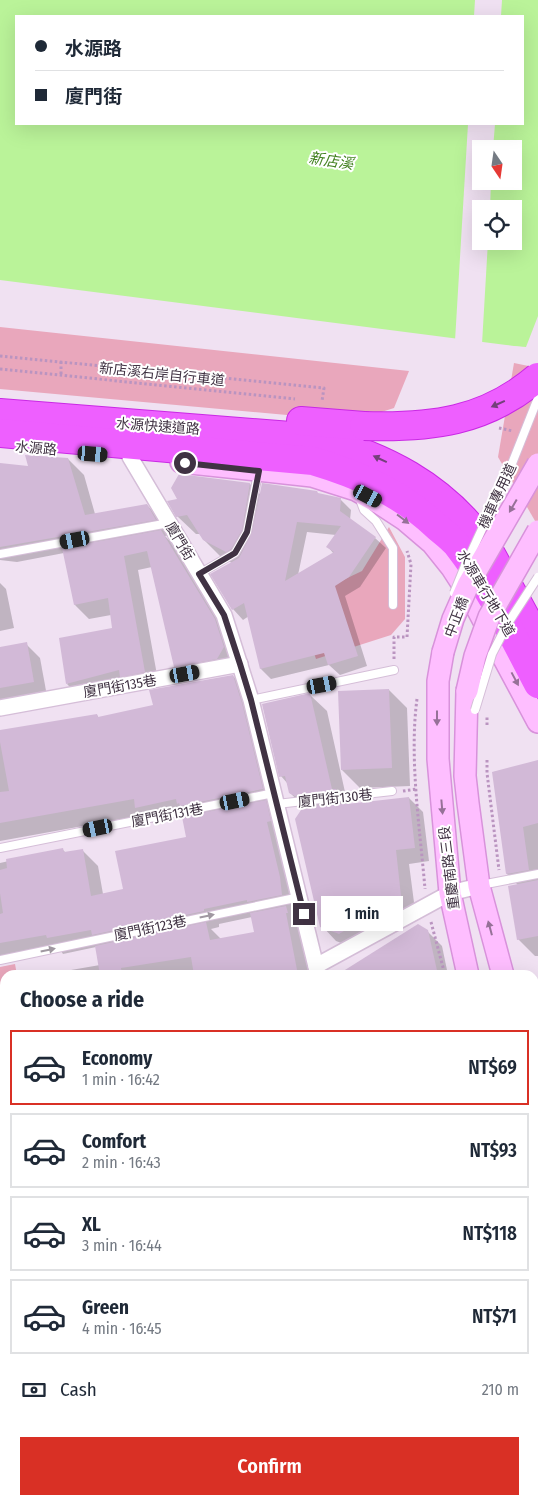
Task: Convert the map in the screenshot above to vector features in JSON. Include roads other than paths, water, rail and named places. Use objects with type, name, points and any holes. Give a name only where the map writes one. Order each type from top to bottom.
[{"type":"highway","points":[[0,398],[398,427],[424,426],[449,421],[504,402],[538,377]]},
{"type":"highway","name":"水源快速道路","points":[[0,413],[314,458]]},
{"type":"highway","name":"水源快速道路","points":[[0,433],[314,458]]},
{"type":"highway","name":"水源車行地下道","points":[[314,458],[350,447],[381,459],[412,476],[441,498],[463,518],[485,544],[538,641]]},
{"type":"highway","name":"水源車行地下道","points":[[314,458],[374,482],[430,519],[455,543],[473,567],[532,693]]},
{"type":"main road","name":"水源路","points":[[0,445],[259,471],[314,458]]},
{"type":"main road","name":"水源車行地下道","points":[[314,458],[356,490],[379,502],[405,520],[432,543],[452,568],[532,693]]},
{"type":"main road","name":"中正橋","points":[[438,759],[438,681],[441,650],[468,585],[538,464]]},
{"type":"main road","points":[[471,700],[475,656],[489,617],[538,531]]},
{"type":"main road","points":[[532,693],[538,722]]},
{"type":"main road","name":"重慶南路三段","points":[[471,700],[465,776],[479,886],[502,970]]},
{"type":"main road","name":"重慶南路三段","points":[[438,759],[450,893],[467,970]]},
{"type":"street","name":"廈門街","points":[[130,457],[224,615],[251,700],[317,970]]},
{"type":"street","name":"廈門街135巷","points":[[0,708],[240,664]]},
{"type":"street","points":[[319,970],[450,893],[479,886]]},
{"type":"lane","name":"機車專用道","points":[[441,650],[448,612],[457,584],[511,466],[538,398]]},
{"type":"lane","points":[[199,574],[235,553],[247,532],[259,471]]},
{"type":"lane","points":[[356,490],[364,510],[376,521],[393,548],[393,605]]},
{"type":"lane","points":[[0,554],[169,523]]},
{"type":"lane","points":[[471,700],[508,623],[538,577]]},
{"type":"lane","points":[[251,700],[394,670]]},
{"type":"lane","name":"廈門街130巷","points":[[276,799],[392,792]]},
{"type":"lane","name":"廈門街131巷","points":[[0,848],[276,799]]},
{"type":"lane","points":[[479,886],[538,874]]},
{"type":"lane","name":"廈門街123巷","points":[[0,960],[300,897]]},
{"type":"water","name":"新店溪","points":[[0,0],[538,0],[538,349],[0,280]]}]
